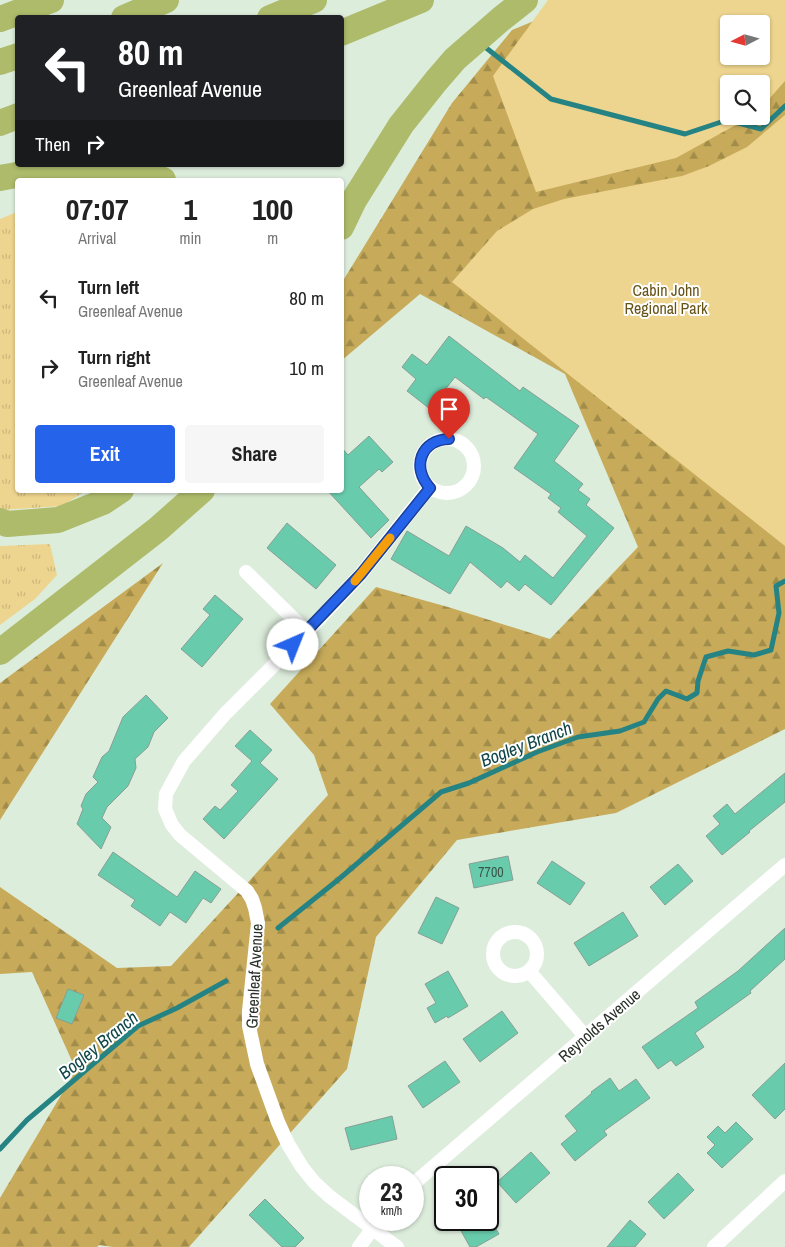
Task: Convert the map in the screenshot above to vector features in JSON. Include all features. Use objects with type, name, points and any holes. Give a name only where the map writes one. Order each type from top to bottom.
[{"type":"highway","points":[[0,12],[23,0]]},
{"type":"highway","points":[[0,19],[51,0]]},
{"type":"highway","points":[[131,15],[166,0]]},
{"type":"highway","points":[[277,15],[314,0]]},
{"type":"highway","points":[[344,32],[421,0]]},
{"type":"highway","points":[[344,221],[354,200],[401,125],[454,59],[525,0]]},
{"type":"highway","points":[[0,62],[15,57]]},
{"type":"highway","points":[[0,123],[15,117]]},
{"type":"highway","points":[[0,163],[15,158]]},
{"type":"highway","points":[[0,178],[29,172],[90,167]]},
{"type":"highway","points":[[115,167],[143,172],[158,178]]},
{"type":"highway","points":[[0,521],[8,524],[58,520],[103,502],[116,493]]},
{"type":"highway","points":[[0,652],[158,529],[199,493]]},
{"type":"street","name":"Greenleaf Avenue","points":[[359,1215],[329,1196],[314,1182],[288,1144],[257,1064],[249,1026],[258,923],[256,908],[247,891],[180,835],[172,825],[165,809],[166,794],[184,761],[225,714],[307,632],[361,574],[430,488]]},
{"type":"street","points":[[246,572],[307,632]]},
{"type":"street","name":"Reynolds Avenue","points":[[424,1175],[785,865]]},
{"type":"street","points":[[529,971],[585,1036]]},
{"type":"street","points":[[714,1247],[785,1181]]},
{"type":"street","points":[[360,1247],[372,1231]]},
{"type":"street","name":"Greenleaf Avenue","points":[[382,1231],[397,1247]]},
{"type":"green space","points":[[548,0],[785,0],[785,81],[770,98],[770,75],[720,75],[720,125],[736,125],[676,158],[536,192],[493,76]]},
{"type":"green space","points":[[585,0],[785,0],[785,729],[616,813],[457,840],[376,937],[347,1069],[189,1247],[113,1247],[99,1245],[97,1247],[0,1247],[0,1198],[76,1070],[32,972],[0,974],[0,887],[117,968],[171,966],[328,795],[314,755],[270,704],[376,587],[550,639],[638,547],[565,374],[420,294],[344,358],[344,279],[452,103],[512,30]]},
{"type":"green space","name":"Cabin John Regional Park","points":[[785,115],[785,546],[452,282],[497,231],[533,209],[564,199],[682,176],[709,166],[747,147]]},
{"type":"green space","points":[[15,213],[15,493],[82,493],[62,506],[0,509],[0,219]]},
{"type":"green space","points":[[50,544],[57,575],[35,599],[0,625],[0,546]]},
{"type":"green space","points":[[163,563],[0,820],[0,683]]},
{"type":"building","points":[[449,336],[520,391],[523,387],[579,426],[554,461],[583,484],[578,490],[590,499],[586,505],[614,528],[551,605],[525,584],[519,591],[507,581],[501,588],[470,562],[450,594],[391,559],[407,531],[449,556],[466,526],[503,548],[520,562],[525,555],[553,578],[587,536],[558,512],[561,508],[548,498],[551,494],[514,468],[538,434],[486,397],[484,399],[455,377],[430,409],[407,391],[416,379],[402,367],[412,354],[427,365]]},
{"type":"building","points":[[369,436],[393,462],[382,472],[379,469],[359,487],[389,520],[371,538],[330,493],[344,493],[344,450],[348,455]]},
{"type":"building","points":[[287,523],[336,565],[316,589],[267,548]]},
{"type":"building","points":[[215,595],[243,619],[202,667],[181,649],[210,615],[203,609]]},
{"type":"building","points":[[146,695],[168,718],[154,732],[148,747],[135,759],[136,768],[128,786],[107,807],[102,818],[111,827],[101,849],[77,824],[83,809],[81,806],[86,794],[98,782],[93,777],[102,757],[109,751],[123,717]]},
{"type":"building","points":[[250,730],[272,750],[260,763],[278,779],[224,839],[203,819],[215,806],[220,810],[238,791],[231,785],[252,761],[235,746]]},
{"type":"building","points":[[785,773],[785,802],[722,855],[706,836],[720,824],[713,816],[727,804],[735,814]]},
{"type":"building","points":[[113,852],[177,897],[195,871],[221,889],[211,903],[203,898],[186,923],[170,912],[160,926],[131,906],[135,900],[98,875]]},
{"type":"building","points":[[508,856],[513,880],[474,888],[469,864]]},
{"type":"building","points":[[552,861],[585,883],[570,905],[537,883]]},
{"type":"building","points":[[678,864],[693,881],[665,905],[650,887]]},
{"type":"building","points":[[436,897],[459,908],[442,944],[418,933]]},
{"type":"building","points":[[623,912],[638,936],[589,966],[574,943]]},
{"type":"building","points":[[785,928],[785,959],[750,991],[751,993],[695,1033],[704,1047],[676,1066],[671,1060],[658,1069],[642,1047],[698,1008],[695,1002],[738,971]]},
{"type":"building","points":[[448,971],[468,1006],[448,1018],[447,1016],[435,1023],[427,1008],[436,1003],[425,984]]},
{"type":"building","points":[[68,989],[84,995],[72,1024],[56,1018]]},
{"type":"building","points":[[502,1011],[518,1033],[480,1062],[463,1039]]},
{"type":"building","points":[[445,1061],[460,1082],[423,1108],[408,1086]]},
{"type":"building","points":[[785,1063],[785,1109],[775,1119],[752,1095]]},
{"type":"building","points":[[610,1078],[619,1091],[636,1079],[650,1098],[604,1131],[607,1135],[575,1161],[561,1144],[577,1131],[565,1116],[591,1092]]},
{"type":"building","points":[[392,1116],[397,1139],[351,1150],[345,1128]]},
{"type":"building","points":[[736,1122],[753,1139],[722,1168],[707,1153],[715,1145],[707,1137],[718,1126],[725,1133]]},
{"type":"building","points":[[531,1152],[550,1173],[516,1203],[499,1184],[499,1180]]},
{"type":"building","points":[[678,1173],[694,1190],[664,1219],[648,1202]]},
{"type":"building","points":[[265,1199],[304,1238],[295,1247],[282,1247],[249,1215]]},
{"type":"building","points":[[630,1220],[646,1234],[635,1247],[607,1247]]},
{"type":"building","points":[[461,1231],[497,1231],[499,1234],[476,1247],[470,1247]]},
{"type":"waterway","points":[[485,47],[551,99],[685,134],[727,120],[761,129],[785,106]]},
{"type":"waterway","name":"Bogley Branch","points":[[278,928],[441,792],[469,783],[537,752],[578,737],[620,731],[644,722],[658,699],[666,691],[687,699],[697,693],[698,681],[706,657],[728,651],[754,655],[771,650],[779,613],[776,586],[785,581]]},
{"type":"waterway","name":"Bogley Branch","points":[[0,1149],[27,1120],[138,1026],[177,1008],[226,981]]},
{"type":"slow traffic","points":[[355,581],[390,538]]},
{"type":"route","points":[[293,645],[361,574],[430,488],[422,475],[420,461],[427,448],[434,442],[449,439]]}]
